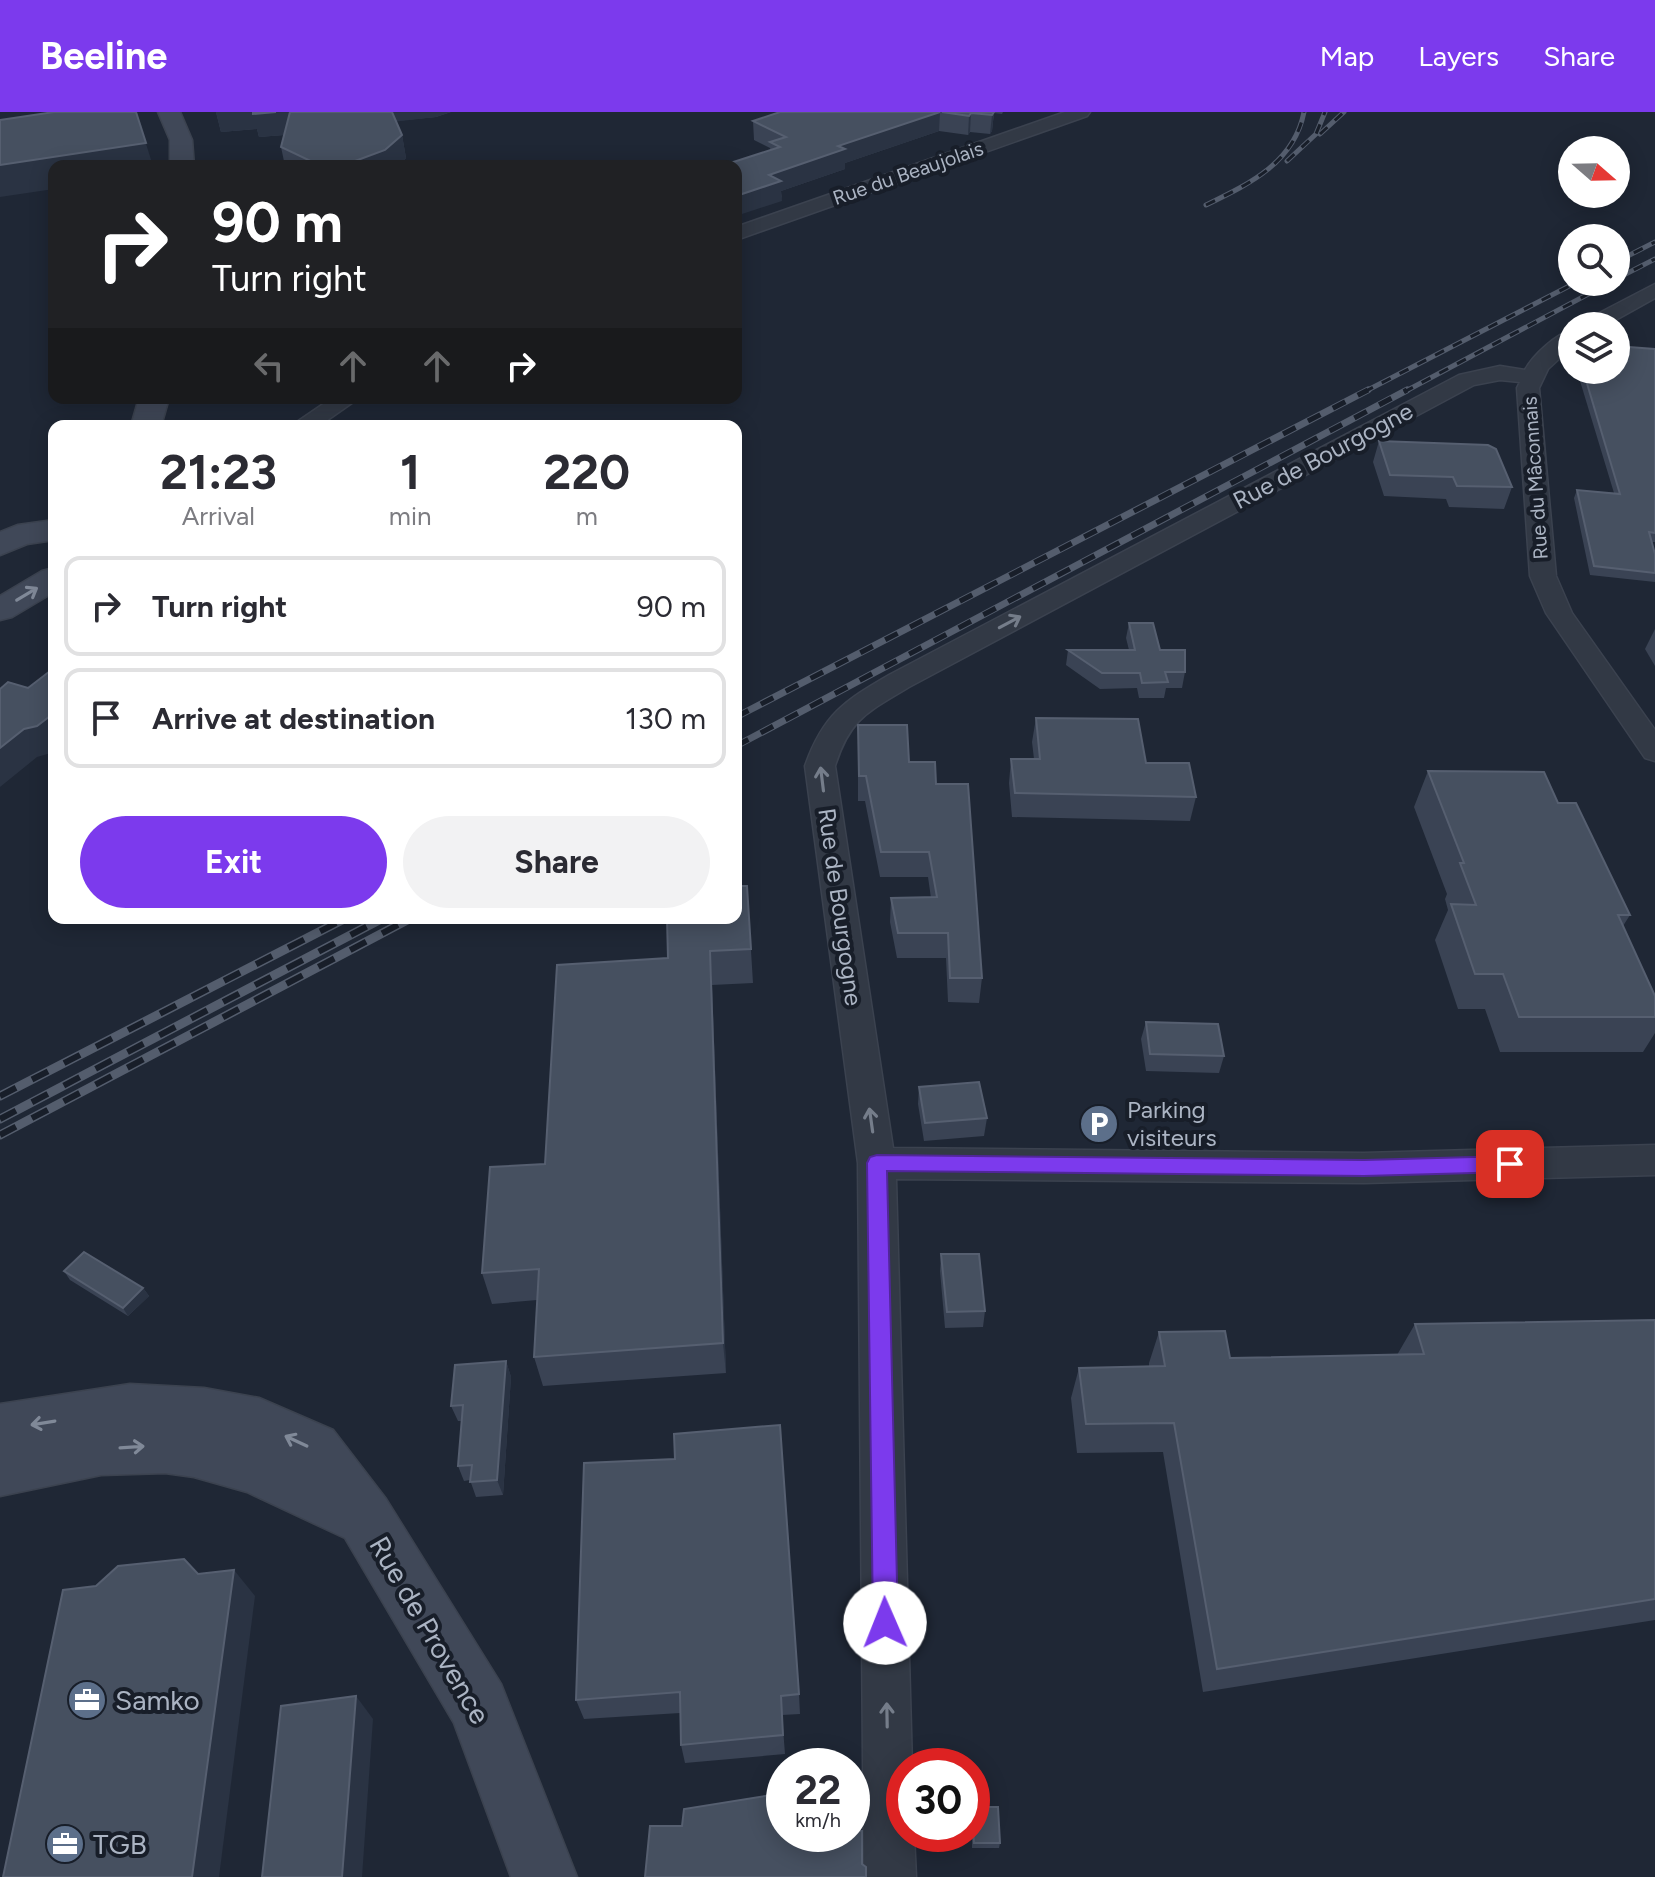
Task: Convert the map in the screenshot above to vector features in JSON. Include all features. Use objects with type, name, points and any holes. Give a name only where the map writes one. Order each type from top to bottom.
[{"type":"main road","points":[[169,112],[181,140],[182,160]]},
{"type":"main road","points":[[0,610],[48,582]]},
{"type":"main road","name":"Rue de Provence","points":[[0,1430],[130,1409],[204,1413],[259,1424],[313,1449],[366,1519],[479,1706],[544,1877]]},
{"type":"main road","name":"Rue de Provence","points":[[0,1469],[133,1445],[199,1449],[252,1464],[366,1519]]},
{"type":"street","name":"Rue du Beaujolais","points":[[742,232],[1081,112]]},
{"type":"street","points":[[1000,122],[1014,123],[1031,130]]},
{"type":"street","points":[[1615,312],[1655,290]]},
{"type":"street","points":[[1535,372],[1558,350]]},
{"type":"street","name":"Rue du Mâconnais","points":[[1535,372],[1528,388],[1543,576],[1559,613],[1655,751]]},
{"type":"street","name":"Rue de Bourgogne","points":[[890,1877],[877,1163],[820,766],[828,736],[845,715],[899,681],[1467,380],[1500,373],[1535,372]]},
{"type":"street","points":[[313,420],[338,404]]},
{"type":"street","points":[[877,1163],[1364,1168],[1655,1160]]},
{"type":"building","points":[[54,112],[136,112],[146,143],[0,165],[0,120]]},
{"type":"building","points":[[290,112],[392,112],[402,135],[385,150],[358,160],[308,160],[281,147]]},
{"type":"building","points":[[780,112],[940,112],[838,146],[845,149],[769,175],[781,181],[742,194],[740,160],[780,147],[770,142],[786,137],[753,121]]},
{"type":"building","points":[[942,112],[994,112],[992,115],[971,113],[969,116]]},
{"type":"building","points":[[1630,347],[1655,349],[1655,533],[1649,532],[1655,554],[1655,573],[1594,566],[1577,490],[1620,494],[1587,384],[1630,384]]},
{"type":"building","points":[[1379,441],[1488,445],[1496,449],[1512,487],[1457,486],[1453,477],[1390,475]]},
{"type":"building","points":[[1129,623],[1153,623],[1160,650],[1185,650],[1185,672],[1165,672],[1168,682],[1142,683],[1140,673],[1102,673],[1068,650],[1135,650]]},
{"type":"building","points":[[48,673],[48,718],[37,726],[24,729],[0,748],[0,689],[8,682],[28,688]]},
{"type":"building","points":[[1036,718],[1138,719],[1146,763],[1189,763],[1196,797],[1015,793],[1011,759],[1040,759]]},
{"type":"building","points":[[858,725],[907,725],[909,762],[935,762],[936,784],[968,784],[982,978],[950,978],[948,933],[898,933],[891,898],[937,897],[929,852],[881,852],[866,776],[859,776]]},
{"type":"building","points":[[1428,771],[1544,772],[1558,803],[1576,803],[1630,915],[1618,915],[1655,996],[1655,1017],[1519,1017],[1503,974],[1475,974],[1451,904],[1476,905],[1460,863],[1464,863]]},
{"type":"building","points":[[742,886],[747,886],[751,949],[710,951],[723,1343],[534,1357],[539,1269],[482,1273],[490,1167],[545,1164],[557,965],[668,958],[667,924],[742,924]]},
{"type":"building","points":[[1146,1022],[1218,1024],[1224,1056],[1150,1054]]},
{"type":"building","points":[[979,1082],[987,1118],[925,1123],[919,1087]]},
{"type":"building","points":[[84,1252],[143,1288],[123,1308],[64,1271]]},
{"type":"building","points":[[941,1254],[979,1254],[985,1311],[947,1312]]},
{"type":"building","points":[[1655,1320],[1655,1599],[1217,1669],[1174,1423],[1086,1424],[1079,1368],[1165,1366],[1159,1332],[1225,1331],[1230,1358],[1424,1354],[1415,1324]]},
{"type":"building","points":[[506,1361],[497,1480],[470,1482],[472,1465],[458,1466],[463,1405],[451,1406],[455,1365]]},
{"type":"building","points":[[780,1425],[799,1694],[781,1696],[783,1735],[681,1745],[680,1692],[576,1700],[584,1463],[675,1459],[674,1434]]},
{"type":"building","points":[[184,1559],[198,1574],[234,1570],[192,1877],[3,1877],[63,1590],[96,1586],[118,1566]]},
{"type":"building","points":[[356,1696],[342,1877],[262,1877],[281,1706]]},
{"type":"building","points":[[766,1796],[766,1852],[862,1852],[866,1877],[645,1877],[650,1826],[682,1826],[684,1809]]},
{"type":"building","points":[[990,1807],[998,1807],[1000,1843],[990,1843]]},
{"type":"railway","points":[[1206,205],[1253,180],[1280,158],[1299,130],[1304,112]]},
{"type":"railway","points":[[1287,161],[1316,134],[1325,112]]},
{"type":"railway","points":[[1320,134],[1344,112]]},
{"type":"railway","points":[[1630,255],[1655,242]]},
{"type":"railway","points":[[1630,272],[1655,259]]},
{"type":"railway","points":[[1364,392],[1558,292]]},
{"type":"railway","points":[[1404,392],[1585,296]]},
{"type":"railway","points":[[742,714],[1368,390]]},
{"type":"railway","points":[[742,743],[1407,390]]},
{"type":"railway","points":[[0,1096],[334,924]]},
{"type":"railway","points":[[0,1119],[372,924]]},
{"type":"railway","points":[[0,1135],[400,924]]},
{"type":"place","name":"Parking visiteurs","points":[[1099,1124]]},
{"type":"place","name":"Samko","points":[[87,1700]]},
{"type":"place","name":"TGB","points":[[65,1844]]},
{"type":"route","points":[[885,1623],[877,1163],[1364,1168],[1510,1164]]}]
